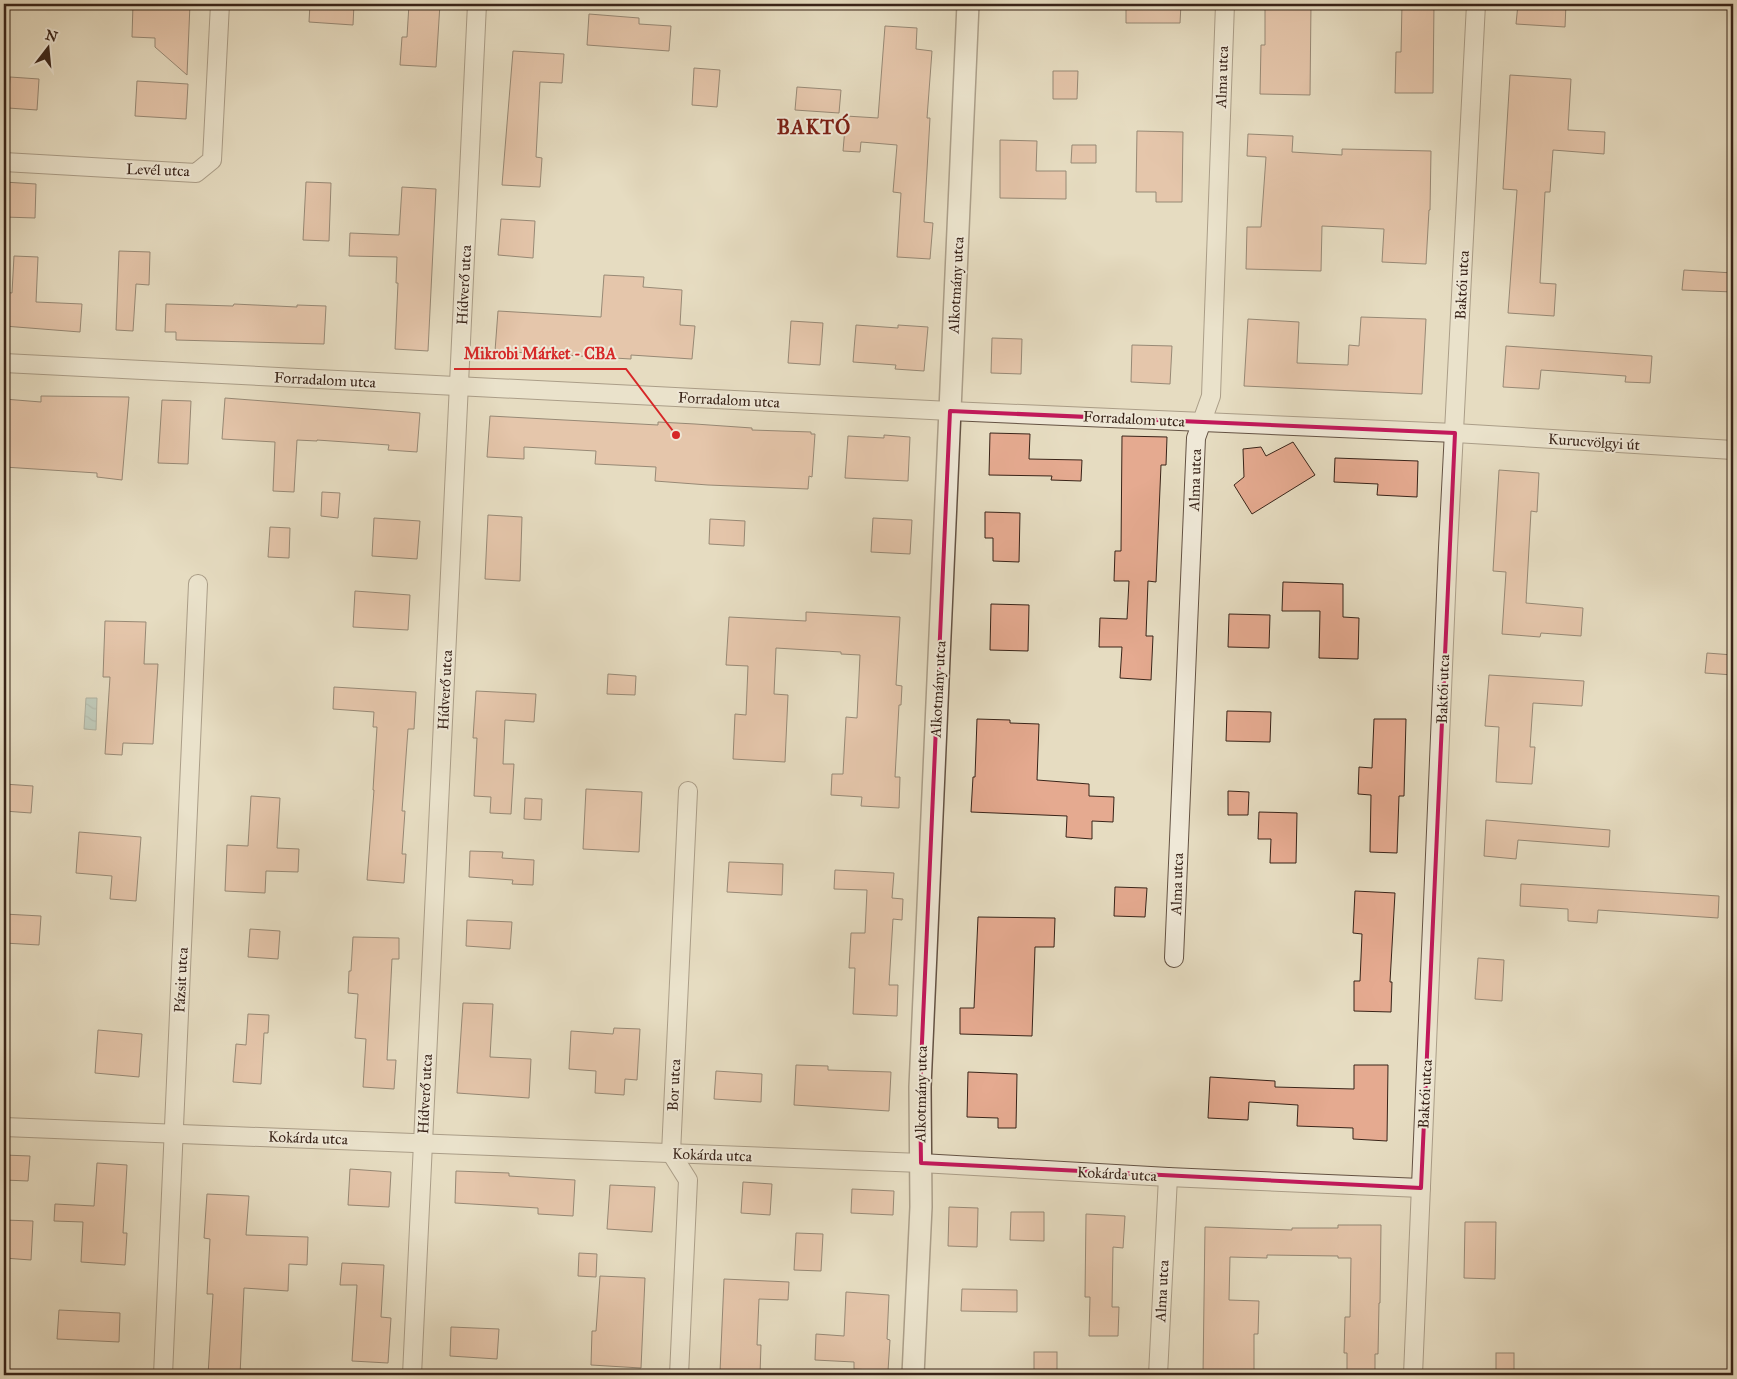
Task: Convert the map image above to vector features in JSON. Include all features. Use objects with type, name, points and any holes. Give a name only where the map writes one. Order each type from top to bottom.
[{"type":"street","name":"Levél utca","points":[[4,162],[196,173],[212,160],[220,4]]},
{"type":"street","name":"Hídverő utca","points":[[412,1375],[477,4]]},
{"type":"street","name":"Alkotmány utca","points":[[913,1375],[921,1206],[920,1077],[968,4]]},
{"type":"street","name":"Alma utca","points":[[1174,958],[1196,438],[1211,396],[1225,4]]},
{"type":"street","name":"Baktói utca","points":[[1414,1375],[1448,548],[1476,4]]},
{"type":"street","name":"Forradalom utca","points":[[4,363],[950,411],[1455,433]]},
{"type":"street","name":"Kurucvölgyi út","points":[[1455,433],[1733,450]]},
{"type":"street","name":"Pázsit utca","points":[[163,1375],[198,584]]},
{"type":"street","name":"Bor utca","points":[[671,1153],[688,791]]},
{"type":"street","name":"Kokárda utca","points":[[4,1127],[921,1163],[1168,1177],[1421,1188]]},
{"type":"street","points":[[671,1153],[688,1180],[679,1375]]},
{"type":"street","name":"Alma utca","points":[[1158,1375],[1168,1177]]},
{"type":"highlighted area","points":[[950,411],[1455,433],[1421,1188],[921,1163],[920,1087]]},
{"type":"water","points":[[86,698],[97,698],[96,730],[84,729]]},
{"type":"building","points":[[133,4],[190,4],[187,75],[155,47],[155,38],[132,37]]},
{"type":"building","points":[[310,4],[354,4],[353,25],[309,22]]},
{"type":"building","points":[[409,4],[440,4],[436,67],[400,65],[402,37],[407,37]]},
{"type":"building","points":[[1126,4],[1181,4],[1180,23],[1126,23]]},
{"type":"building","points":[[1265,4],[1311,4],[1310,95],[1260,94],[1261,45],[1265,45]]},
{"type":"building","points":[[1402,4],[1434,4],[1433,93],[1395,93],[1396,52],[1401,52]]},
{"type":"building","points":[[1518,4],[1566,4],[1565,27],[1516,24]]},
{"type":"building","points":[[589,14],[639,18],[639,24],[671,26],[669,51],[587,45]]},
{"type":"building","points":[[885,26],[917,28],[916,49],[932,51],[927,118],[930,118],[924,222],[933,223],[930,259],[897,257],[901,193],[893,192],[897,145],[861,142],[860,152],[843,151],[846,116],[878,118]]},
{"type":"building","points":[[513,51],[564,54],[562,83],[540,82],[536,157],[542,158],[540,187],[502,185]]},
{"type":"building","points":[[694,68],[720,70],[717,107],[692,105]]},
{"type":"building","points":[[1053,71],[1078,71],[1077,99],[1053,99]]},
{"type":"building","points":[[1510,75],[1571,79],[1568,130],[1605,132],[1604,154],[1553,150],[1550,192],[1545,192],[1540,283],[1556,284],[1554,316],[1508,313],[1517,190],[1503,189]]},
{"type":"building","points":[[10,77],[39,79],[37,110],[8,108]]},
{"type":"building","points":[[137,81],[188,84],[186,119],[135,116]]},
{"type":"building","points":[[797,87],[841,90],[839,113],[795,110]]},
{"type":"building","points":[[1137,131],[1183,132],[1182,202],[1156,202],[1156,192],[1136,192]]},
{"type":"building","points":[[1248,134],[1293,136],[1292,152],[1342,155],[1342,149],[1431,151],[1430,210],[1426,264],[1382,262],[1384,229],[1322,226],[1321,271],[1246,269],[1247,227],[1261,227],[1266,157],[1247,156]]},
{"type":"building","points":[[1000,140],[1037,141],[1036,171],[1066,171],[1066,199],[1000,198]]},
{"type":"building","points":[[1072,145],[1096,145],[1096,163],[1071,163]]},
{"type":"building","points":[[4,182],[36,184],[35,218],[4,217]]},
{"type":"building","points":[[306,182],[331,183],[329,241],[303,240]]},
{"type":"building","points":[[402,187],[436,189],[428,351],[395,349],[398,283],[396,283],[397,257],[349,256],[350,233],[399,235]]},
{"type":"building","points":[[501,219],[535,221],[533,258],[498,255]]},
{"type":"building","points":[[119,251],[150,252],[149,285],[136,284],[133,331],[116,330]]},
{"type":"building","points":[[14,256],[38,257],[36,302],[82,304],[80,332],[4,326],[4,292],[12,293]]},
{"type":"building","points":[[1684,270],[1733,273],[1733,292],[1682,290]]},
{"type":"building","points":[[604,275],[644,277],[643,287],[682,290],[680,325],[695,326],[692,359],[631,355],[631,359],[495,351],[498,311],[601,317]]},
{"type":"building","points":[[166,304],[326,306],[324,344],[176,340],[176,332],[165,332]]},
{"type":"building","points":[[1361,317],[1426,319],[1422,394],[1244,386],[1248,319],[1299,322],[1297,363],[1348,365],[1349,345],[1359,346]]},
{"type":"building","points":[[791,321],[823,323],[820,365],[788,363]]},
{"type":"building","points":[[856,325],[898,328],[898,325],[928,327],[924,371],[895,369],[896,365],[853,362]]},
{"type":"building","points":[[992,338],[1022,339],[1021,374],[991,373]]},
{"type":"building","points":[[1132,345],[1172,346],[1170,384],[1131,382]]},
{"type":"building","points":[[1506,346],[1652,356],[1650,383],[1625,382],[1626,376],[1541,370],[1539,389],[1503,387]]},
{"type":"building","points":[[41,396],[129,397],[122,480],[97,477],[97,473],[4,467],[4,399],[41,402]]},
{"type":"building","points":[[225,398],[420,413],[417,452],[388,450],[389,445],[297,440],[294,492],[273,491],[275,442],[222,439]]},
{"type":"building","points":[[162,400],[191,401],[188,464],[158,463]]},
{"type":"building","points":[[490,416],[658,425],[658,422],[752,428],[752,430],[811,432],[811,434],[815,434],[812,477],[809,476],[808,489],[708,485],[655,481],[656,467],[595,464],[596,451],[524,447],[524,459],[487,457]]},
{"type":"building","points":[[990,433],[1030,434],[1029,459],[1082,460],[1081,481],[1051,480],[1052,476],[989,475]]},
{"type":"building","points":[[884,435],[910,437],[908,481],[845,478],[848,436],[884,438]]},
{"type":"building","points":[[1122,436],[1167,437],[1166,465],[1161,465],[1156,582],[1148,581],[1146,636],[1153,636],[1151,680],[1120,678],[1122,647],[1099,647],[1100,618],[1127,619],[1129,581],[1114,581],[1115,551],[1121,551]]},
{"type":"building","points":[[1293,442],[1315,475],[1252,514],[1234,485],[1244,477],[1243,449],[1261,447],[1266,456]]},
{"type":"building","points":[[1335,458],[1418,461],[1417,497],[1377,495],[1378,484],[1334,482]]},
{"type":"building","points":[[1499,470],[1539,473],[1537,512],[1531,511],[1526,603],[1583,608],[1581,636],[1541,633],[1540,637],[1502,634],[1506,572],[1493,571]]},
{"type":"building","points":[[322,492],[340,493],[338,518],[321,516]]},
{"type":"building","points":[[985,512],[1020,513],[1019,562],[993,561],[993,538],[985,538]]},
{"type":"building","points":[[488,515],[522,517],[520,581],[485,579]]},
{"type":"building","points":[[374,518],[420,521],[417,559],[372,556]]},
{"type":"building","points":[[873,518],[912,520],[910,554],[871,552]]},
{"type":"building","points":[[710,519],[745,521],[744,546],[709,544]]},
{"type":"building","points":[[270,527],[290,528],[289,558],[268,557]]},
{"type":"building","points":[[1283,582],[1343,584],[1343,617],[1359,618],[1358,659],[1319,658],[1320,611],[1282,611]]},
{"type":"building","points":[[355,591],[410,595],[408,630],[353,627]]},
{"type":"building","points":[[991,604],[1029,605],[1028,651],[990,650]]},
{"type":"building","points":[[806,612],[900,617],[896,685],[902,686],[901,705],[899,705],[895,777],[900,777],[899,808],[861,806],[862,797],[831,795],[832,774],[843,774],[846,717],[857,718],[860,655],[776,648],[774,694],[788,695],[785,762],[733,759],[735,714],[746,715],[748,666],[726,665],[729,617],[806,621]]},
{"type":"building","points":[[1229,614],[1270,615],[1269,648],[1228,647]]},
{"type":"building","points":[[105,621],[146,622],[144,664],[158,664],[153,744],[123,743],[122,755],[105,754],[110,677],[103,677]]},
{"type":"building","points":[[1707,653],[1733,655],[1733,675],[1705,673]]},
{"type":"building","points":[[608,674],[636,676],[635,695],[607,694]]},
{"type":"building","points":[[1489,675],[1584,681],[1582,706],[1533,703],[1530,747],[1535,747],[1532,784],[1496,782],[1499,727],[1485,726]]},
{"type":"building","points":[[334,687],[416,692],[414,729],[408,729],[402,811],[405,811],[402,854],[406,854],[404,883],[367,880],[377,727],[373,727],[374,712],[333,709]]},
{"type":"building","points":[[476,691],[536,694],[534,722],[505,720],[503,764],[514,764],[511,814],[490,813],[491,797],[474,796],[477,738],[473,738]]},
{"type":"building","points":[[1227,711],[1271,712],[1270,742],[1226,741]]},
{"type":"building","points":[[977,719],[1010,720],[1010,723],[1039,724],[1037,780],[1089,784],[1089,796],[1114,797],[1113,822],[1092,821],[1092,839],[1066,837],[1067,816],[971,812],[973,777],[975,777]]},
{"type":"building","points":[[1374,719],[1406,719],[1404,796],[1399,796],[1397,853],[1370,852],[1371,795],[1358,794],[1359,767],[1372,768]]},
{"type":"building","points":[[4,784],[33,786],[31,813],[4,811]]},
{"type":"building","points":[[586,789],[642,792],[639,852],[583,849]]},
{"type":"building","points":[[1228,791],[1249,792],[1248,815],[1228,815]]},
{"type":"building","points":[[251,796],[280,798],[277,848],[299,849],[298,872],[266,871],[265,893],[225,891],[227,845],[248,846]]},
{"type":"building","points":[[525,798],[542,799],[541,820],[524,819]]},
{"type":"building","points":[[1259,812],[1297,813],[1296,863],[1270,863],[1271,839],[1258,839]]},
{"type":"building","points":[[1486,820],[1610,830],[1609,847],[1518,840],[1516,859],[1484,856]]},
{"type":"building","points":[[79,832],[141,837],[136,901],[110,899],[112,876],[76,873]]},
{"type":"building","points":[[470,851],[503,852],[502,858],[534,860],[533,885],[512,884],[513,880],[469,877]]},
{"type":"building","points":[[729,862],[783,864],[782,895],[727,892]]},
{"type":"building","points":[[835,870],[894,873],[892,898],[903,899],[902,920],[893,919],[889,985],[898,985],[897,1016],[853,1014],[855,968],[849,968],[851,933],[865,933],[867,890],[834,889]]},
{"type":"building","points":[[1521,884],[1719,896],[1718,918],[1598,910],[1597,923],[1568,921],[1568,909],[1520,906]]},
{"type":"building","points":[[1115,887],[1147,888],[1145,917],[1114,916]]},
{"type":"building","points":[[1355,891],[1395,893],[1390,982],[1392,982],[1391,1012],[1354,1011],[1354,981],[1360,981],[1362,934],[1353,933]]},
{"type":"building","points":[[4,914],[41,916],[39,945],[4,943]]},
{"type":"building","points":[[978,917],[1055,918],[1054,947],[1035,947],[1032,1036],[960,1034],[960,1008],[974,1008]]},
{"type":"building","points":[[467,920],[512,922],[510,949],[466,946]]},
{"type":"building","points":[[250,929],[280,931],[278,959],[248,957]]},
{"type":"building","points":[[353,937],[399,938],[399,959],[392,959],[387,1060],[396,1060],[394,1089],[363,1087],[366,1039],[355,1038],[358,994],[348,993]]},
{"type":"building","points":[[1478,958],[1504,960],[1502,1001],[1475,999]]},
{"type":"building","points":[[463,1003],[493,1004],[490,1057],[531,1059],[529,1098],[457,1093]]},
{"type":"building","points":[[248,1014],[269,1015],[268,1033],[264,1033],[261,1084],[233,1082],[236,1044],[246,1045]]},
{"type":"building","points":[[614,1028],[640,1029],[637,1080],[625,1079],[624,1095],[595,1093],[596,1071],[569,1069],[571,1031],[613,1034]]},
{"type":"building","points":[[98,1030],[142,1034],[139,1077],[95,1073]]},
{"type":"building","points":[[796,1065],[828,1066],[828,1070],[891,1072],[889,1111],[794,1105]]},
{"type":"building","points":[[1354,1065],[1388,1065],[1387,1141],[1353,1139],[1353,1128],[1297,1126],[1298,1105],[1249,1102],[1248,1120],[1208,1118],[1210,1077],[1275,1081],[1275,1087],[1354,1089]]},
{"type":"building","points":[[716,1071],[762,1074],[761,1102],[714,1099]]},
{"type":"building","points":[[968,1072],[1017,1074],[1016,1128],[998,1128],[998,1118],[967,1117]]},
{"type":"building","points":[[4,1155],[30,1156],[28,1181],[4,1180]]},
{"type":"building","points":[[97,1163],[127,1165],[123,1233],[127,1233],[125,1265],[81,1262],[83,1222],[54,1221],[55,1204],[94,1206]]},
{"type":"building","points":[[350,1169],[391,1172],[389,1207],[348,1205]]},
{"type":"building","points":[[456,1171],[509,1173],[509,1176],[575,1180],[573,1216],[538,1214],[538,1208],[455,1203]]},
{"type":"building","points":[[743,1182],[772,1184],[770,1215],[741,1213]]},
{"type":"building","points":[[610,1185],[655,1187],[652,1232],[607,1229]]},
{"type":"building","points":[[852,1189],[894,1191],[893,1215],[851,1213]]},
{"type":"building","points":[[207,1194],[249,1196],[246,1235],[308,1237],[307,1265],[289,1264],[288,1291],[244,1288],[240,1375],[208,1375],[213,1294],[207,1294],[210,1239],[204,1238]]},
{"type":"building","points":[[949,1207],[978,1208],[977,1247],[948,1246]]},
{"type":"building","points":[[1011,1212],[1044,1212],[1044,1241],[1010,1240]]},
{"type":"building","points":[[1086,1214],[1125,1216],[1123,1248],[1113,1247],[1112,1307],[1119,1307],[1118,1336],[1089,1336],[1090,1297],[1085,1297]]},
{"type":"building","points":[[4,1220],[33,1221],[31,1260],[4,1258]]},
{"type":"building","points":[[1465,1222],[1496,1222],[1495,1279],[1464,1278]]},
{"type":"building","points":[[1338,1225],[1381,1225],[1378,1354],[1375,1354],[1375,1375],[1347,1375],[1347,1353],[1344,1353],[1345,1317],[1350,1317],[1351,1258],[1338,1258],[1338,1256],[1267,1255],[1267,1258],[1230,1257],[1229,1300],[1259,1301],[1258,1334],[1254,1334],[1254,1375],[1203,1375],[1205,1227],[1292,1230],[1292,1228],[1338,1228]]},
{"type":"building","points":[[796,1233],[823,1234],[821,1271],[794,1270]]},
{"type":"building","points":[[579,1253],[597,1254],[596,1277],[578,1276]]},
{"type":"building","points":[[342,1263],[384,1265],[381,1317],[391,1318],[388,1363],[352,1361],[357,1285],[340,1285]]},
{"type":"building","points":[[600,1276],[645,1278],[641,1368],[591,1365],[592,1331],[596,1331]]},
{"type":"building","points":[[724,1279],[789,1282],[788,1300],[759,1299],[757,1345],[761,1345],[760,1374],[720,1372]]},
{"type":"building","points":[[962,1289],[1017,1290],[1017,1312],[961,1311]]},
{"type":"building","points":[[846,1292],[889,1295],[887,1339],[890,1340],[888,1371],[854,1369],[854,1362],[815,1360],[816,1334],[844,1336]]},
{"type":"building","points":[[59,1310],[120,1313],[119,1342],[57,1339]]},
{"type":"building","points":[[451,1327],[499,1329],[497,1359],[450,1356]]},
{"type":"building","points":[[1034,1352],[1057,1352],[1057,1375],[1034,1375]]},
{"type":"building","points":[[1496,1353],[1514,1353],[1514,1375],[1496,1375]]},
{"type":"place","name":"Mikrobi Márket - CBA","points":[[676,435]]},
{"type":"district","name":"BAKTÓ","points":[[814,127]]}]
